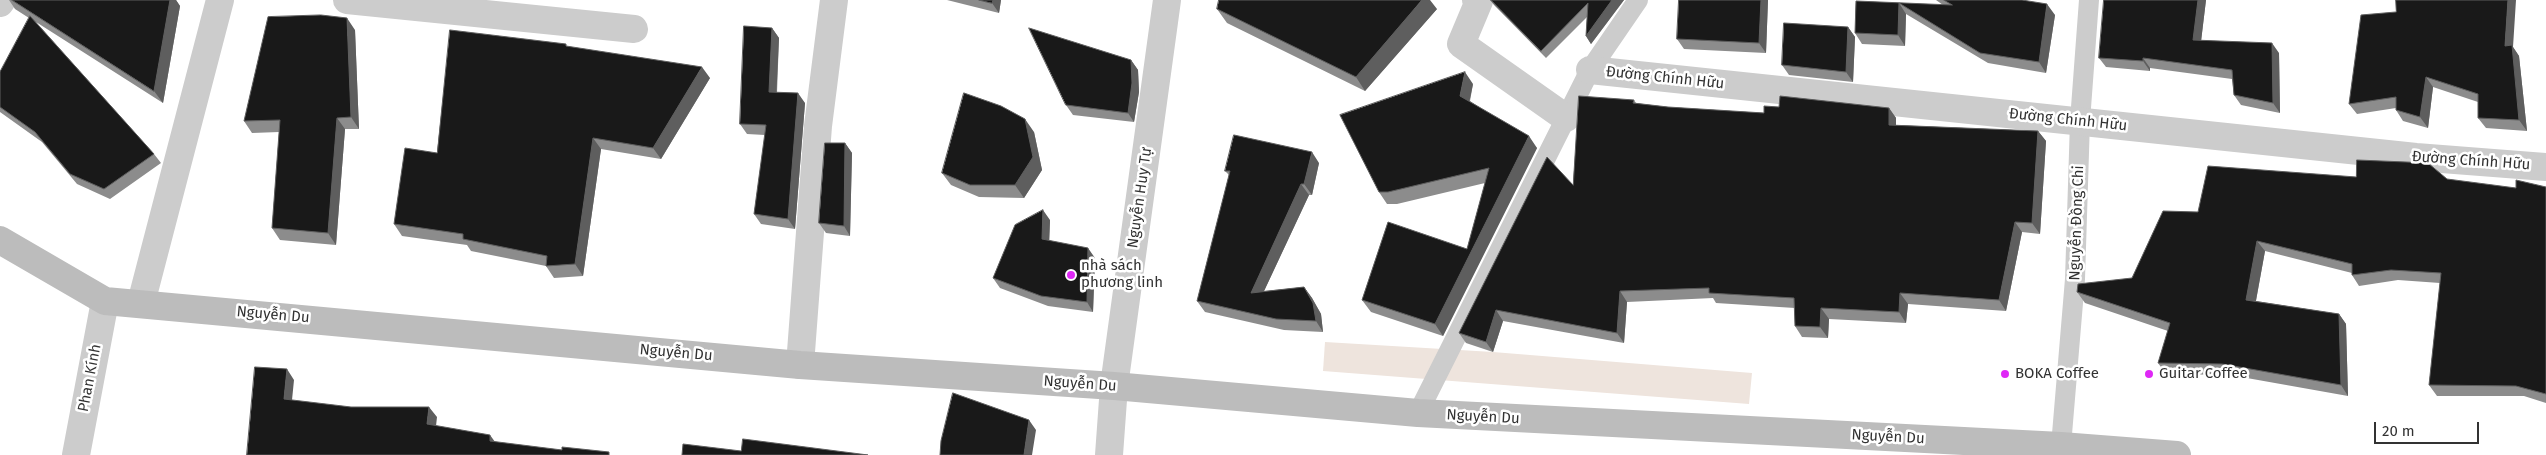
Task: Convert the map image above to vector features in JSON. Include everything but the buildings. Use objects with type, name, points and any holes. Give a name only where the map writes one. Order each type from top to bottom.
[{"type":"main road","name":"Nguyễn Du","points":[[0,240],[105,301],[800,365],[1114,386],[1418,414],[2060,451],[2177,455]]},
{"type":"street","points":[[141,303],[220,0]]},
{"type":"street","points":[[346,0],[634,29]]},
{"type":"street","points":[[800,365],[818,126],[834,0]]},
{"type":"street","name":"Nguyễn Huy Tự","points":[[1109,455],[1114,386],[1168,0]]},
{"type":"street","points":[[1476,0],[1479,1],[1461,44],[1566,118]]},
{"type":"street","name":"Đường Chính Hữu","points":[[1590,70],[2416,157],[2546,167]]},
{"type":"street","name":"Phan Kính","points":[[76,455],[105,301]]},
{"type":"lane","points":[[1418,414],[1590,70],[1638,0]]},
{"type":"lane","name":"Nguyễn Đồng Chi","points":[[2060,451],[2075,279],[2080,121],[2089,0]]},
{"type":"shaded area","points":[[1325,342],[1493,352],[1752,373],[1749,404],[1323,371]]},
{"type":"place","name":"nhà sách phương linh","points":[[1071,275]]},
{"type":"place","name":"BOKA Coffee","points":[[2005,374]]},
{"type":"place","name":"Guitar Coffee","points":[[2149,374]]}]
